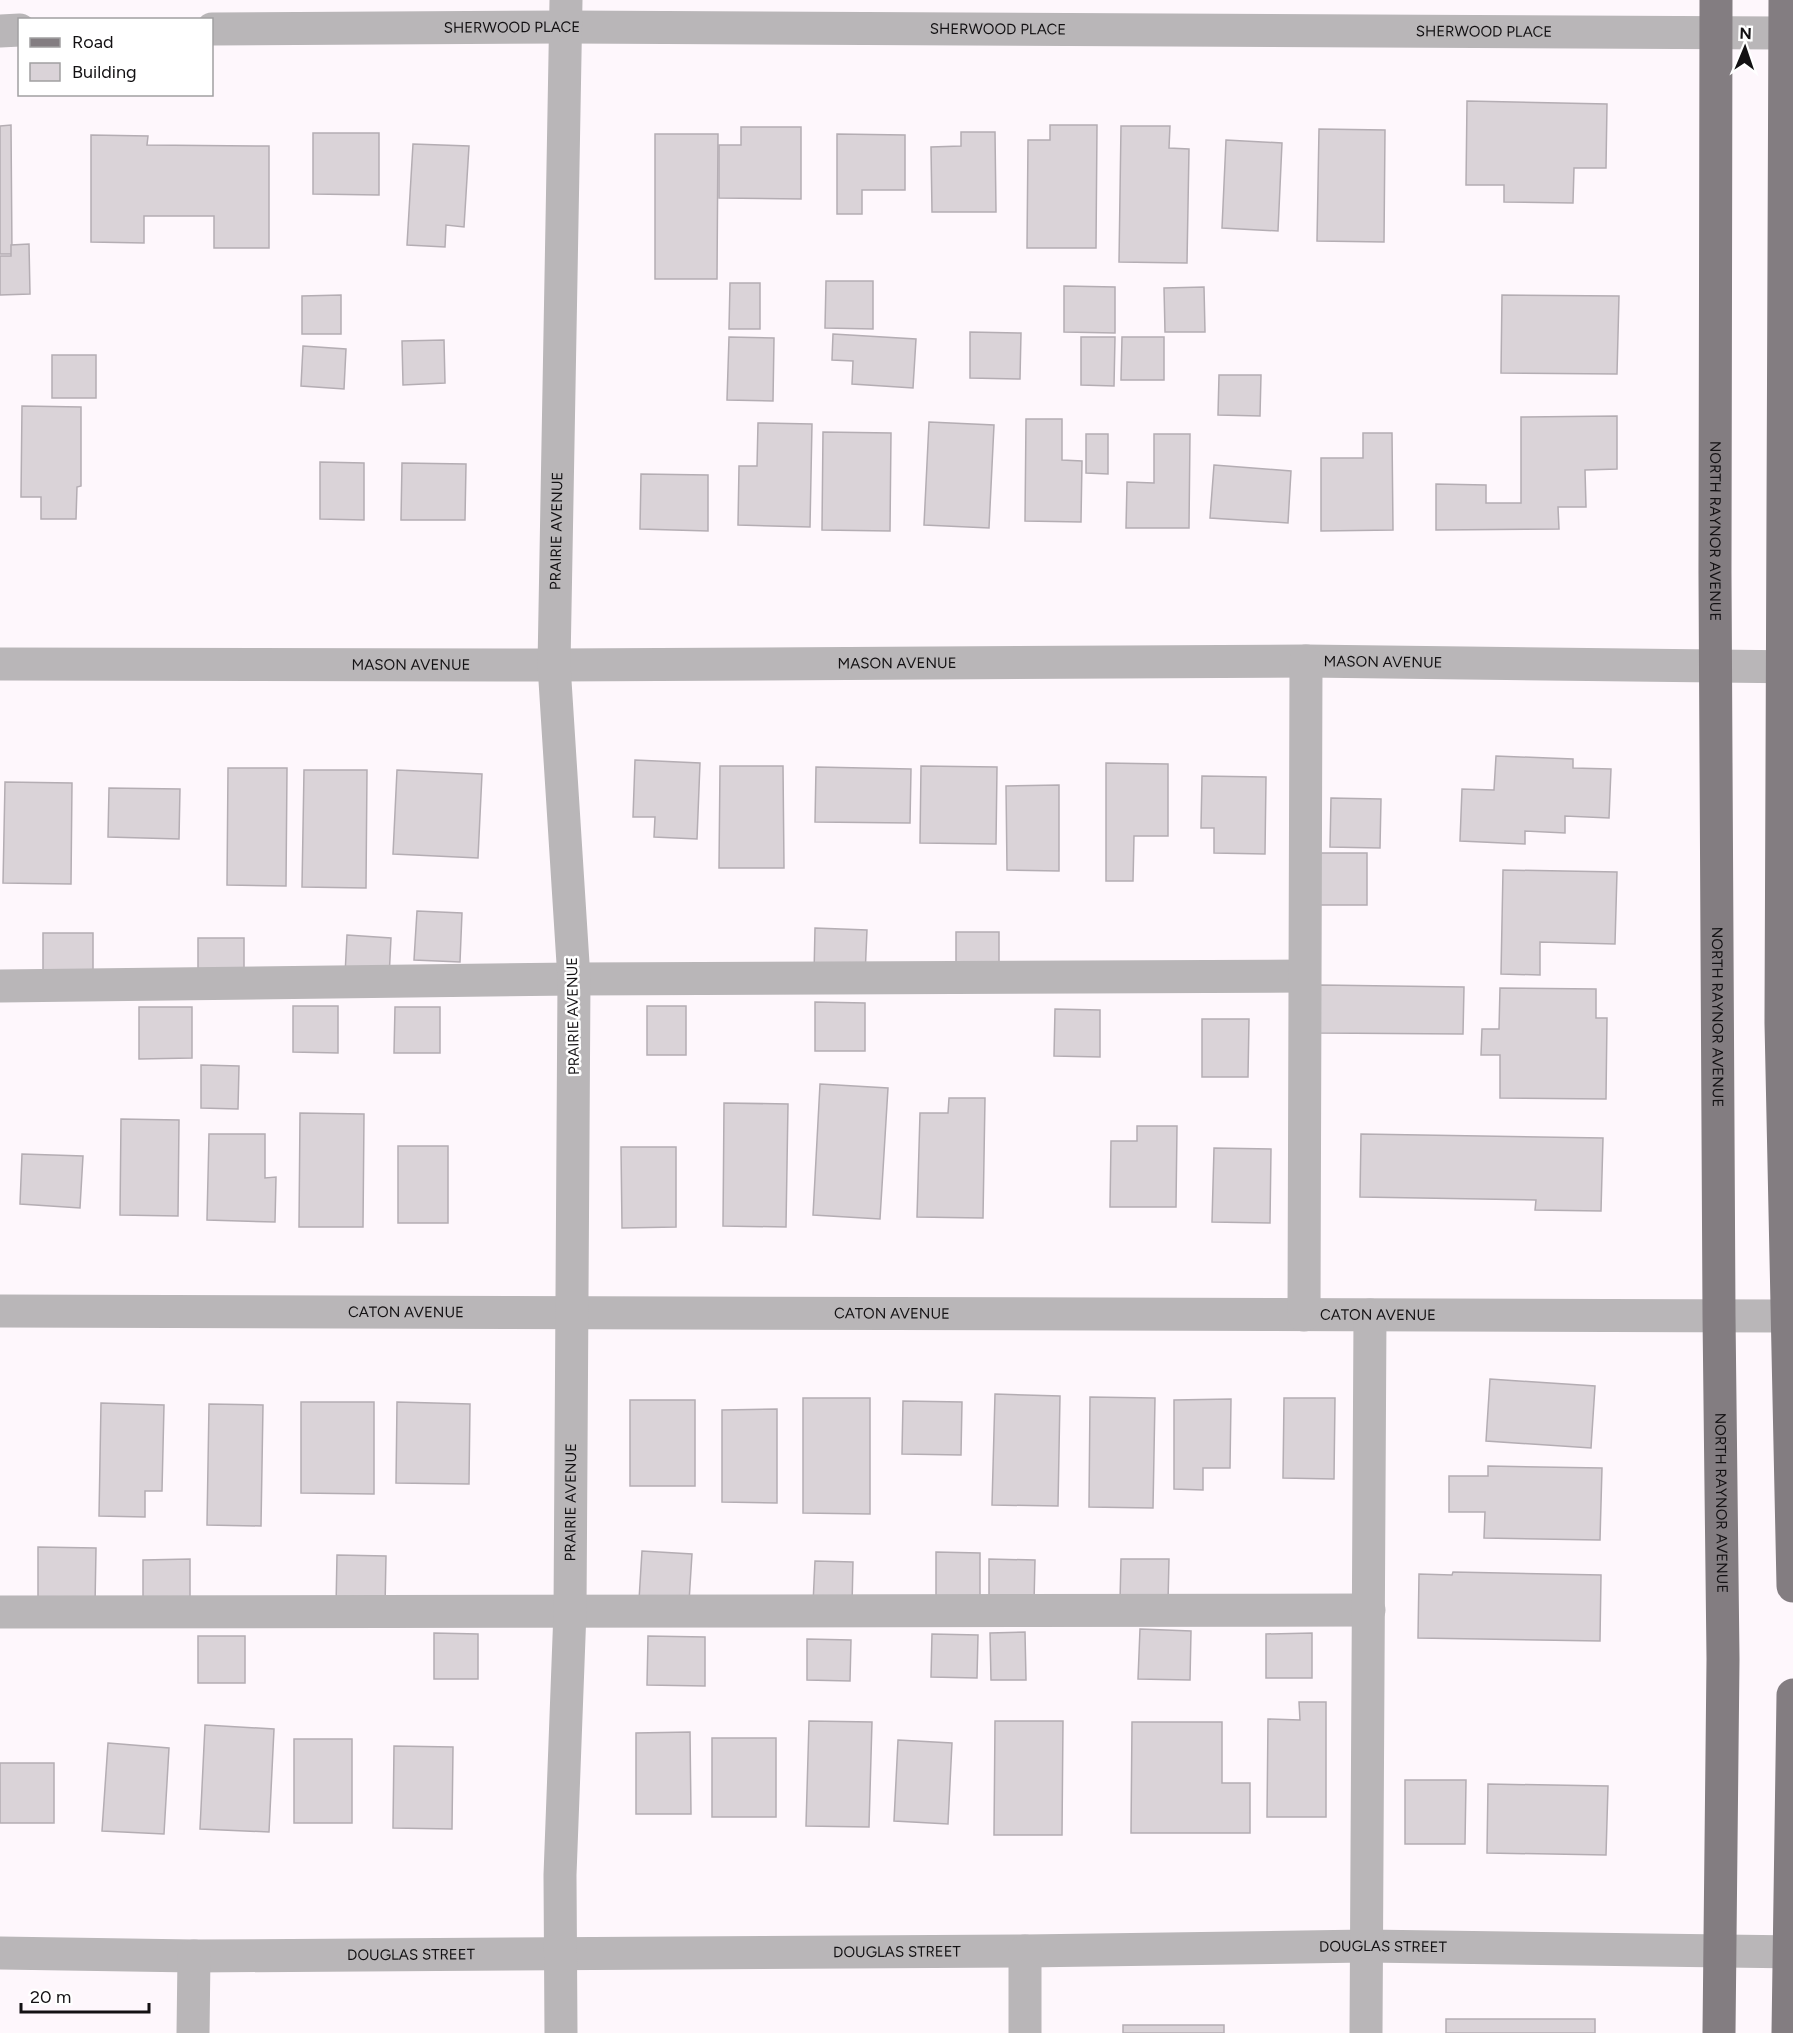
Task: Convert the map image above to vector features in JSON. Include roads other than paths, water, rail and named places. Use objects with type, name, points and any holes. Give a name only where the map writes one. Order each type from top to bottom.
[{"type":"main road","name":"NORTH RAYNOR AVENUE","points":[[1716,0],[1716,667],[1723,1647],[1719,2033]]},
{"type":"main road","points":[[1785,0],[1788,667],[1786,1316],[1793,1586]]},
{"type":"main road","points":[[1788,2033],[1791,1952],[1793,1695]]},
{"type":"street","name":"SHERWOOD PLACE","points":[[213,29],[566,13],[1784,33]]},
{"type":"street","name":"PRAIRIE AVENUE","points":[[561,2033],[560,1875],[570,1611],[574,979],[554,665],[566,13]]},
{"type":"street","points":[[0,30],[18,30]]},
{"type":"street","name":"MASON AVENUE","points":[[0,664],[554,665],[1306,661],[1788,667]]},
{"type":"street","points":[[1304,1315],[1306,661]]},
{"type":"street","points":[[0,986],[574,979],[1304,976]]},
{"type":"street","name":"CATON AVENUE","points":[[0,1311],[1786,1316]]},
{"type":"street","points":[[1366,2033],[1370,1315]]},
{"type":"street","points":[[0,1612],[1369,1610]]},
{"type":"street","name":"DOUGLAS STREET","points":[[0,1953],[194,1956],[1025,1951],[1366,1946],[1719,1949],[1791,1952]]},
{"type":"street","points":[[1025,1951],[1025,2033]]},
{"type":"street","points":[[193,2033],[194,1956]]}]
